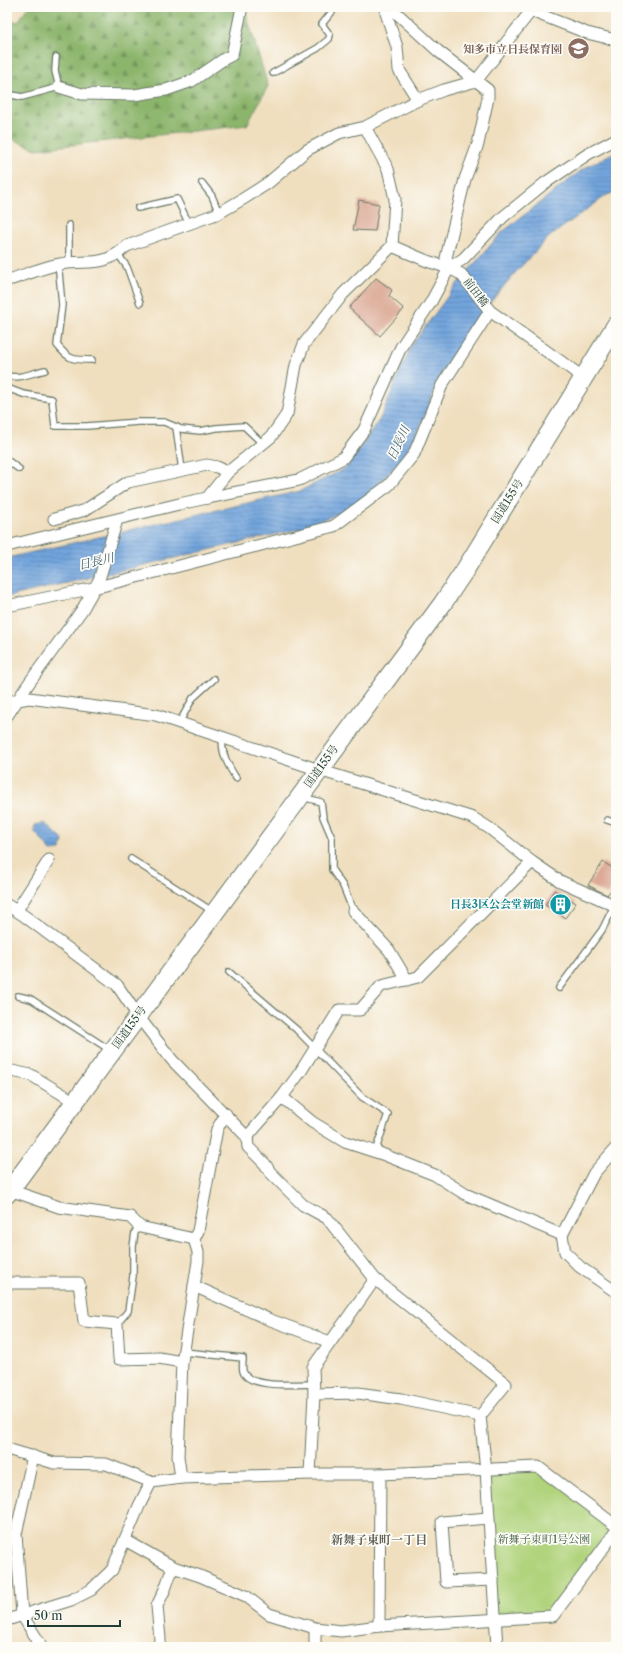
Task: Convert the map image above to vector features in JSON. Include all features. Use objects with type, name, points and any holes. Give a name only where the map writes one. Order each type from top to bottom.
[{"type":"highway","name":"国道155号","points":[[8,1191],[443,603],[465,570],[616,325]]},
{"type":"street","points":[[59,87],[82,94],[134,95],[166,90],[192,81],[232,55],[242,7]]},
{"type":"street","points":[[418,100],[398,70],[397,47],[386,13],[388,7],[438,51],[488,90],[488,98],[478,144],[465,179],[446,258],[449,268]]},
{"type":"street","points":[[7,279],[12,279],[56,265],[103,262],[118,254],[127,246],[219,213],[268,183],[307,150],[339,133],[365,127],[418,100],[444,90],[476,81],[532,9],[586,33],[616,40]]},
{"type":"street","points":[[207,498],[228,472],[271,437],[287,414],[296,365],[304,344],[343,294],[392,246],[395,200],[388,169],[365,127]]},
{"type":"street","points":[[7,546],[117,522],[179,504],[299,480],[343,458],[364,430],[401,347],[431,302],[449,268],[463,259],[503,217],[545,183],[588,154],[616,139]]},
{"type":"street","points":[[392,246],[427,261],[449,268]]},
{"type":"street","name":"前田橋","points":[[449,268],[461,274],[490,311],[584,378]]},
{"type":"street","points":[[7,606],[334,526],[389,485],[414,454],[442,385],[490,311]]},
{"type":"street","points":[[54,519],[86,510],[128,482],[207,465],[217,467],[228,472]]},
{"type":"street","points":[[7,716],[12,701],[29,683],[82,610],[96,584],[117,522]]},
{"type":"street","points":[[12,701],[29,698],[156,715],[318,770],[473,818],[489,828],[532,862],[560,881],[615,906]]},
{"type":"street","points":[[17,910],[49,860]]},
{"type":"street","points":[[247,1137],[282,1097],[316,1049],[339,1010],[360,1010],[381,986],[418,977],[532,862]]},
{"type":"street","points":[[7,905],[17,910],[117,985],[138,1016],[172,1060],[247,1137],[248,1147],[266,1164],[270,1172],[303,1205],[328,1218],[375,1279],[506,1384],[480,1416],[486,1470],[496,1647]]},
{"type":"street","points":[[353,911],[389,950],[407,980]]},
{"type":"street","points":[[7,1070],[31,1075],[75,1102]]},
{"type":"street","points":[[282,1097],[312,1122],[345,1142],[435,1175],[465,1194],[562,1234]]},
{"type":"street","points":[[181,1478],[178,1456],[183,1357],[198,1261],[198,1252],[194,1239],[198,1231],[217,1129],[226,1114]]},
{"type":"street","points":[[616,1148],[594,1173],[562,1234],[565,1252],[580,1267],[616,1292]]},
{"type":"street","points":[[8,1191],[59,1207],[130,1217],[140,1226],[194,1239]]},
{"type":"street","points":[[310,1474],[314,1389],[313,1367],[375,1279]]},
{"type":"street","points":[[7,1282],[79,1283],[84,1321],[116,1324],[119,1359],[183,1357]]},
{"type":"street","points":[[194,1286],[268,1319],[330,1342]]},
{"type":"street","points":[[314,1389],[401,1399],[480,1416]]},
{"type":"street","points":[[7,1449],[54,1463],[106,1464],[152,1482],[181,1478],[310,1474],[380,1474],[538,1467],[616,1526]]},
{"type":"street","points":[[33,1456],[16,1534],[22,1615],[42,1647]]},
{"type":"street","points":[[379,1626],[380,1474]]},
{"type":"street","points":[[7,1620],[71,1600],[91,1590],[112,1570],[126,1540],[139,1506],[152,1482]]},
{"type":"street","points":[[488,1518],[442,1522],[446,1582],[493,1580]]},
{"type":"street","points":[[126,1540],[173,1567],[200,1576],[246,1596],[269,1614],[315,1628],[341,1631],[379,1626],[494,1618],[553,1616],[616,1531]]},
{"type":"street","points":[[159,1647],[160,1639],[157,1606],[173,1567]]},
{"type":"street","points":[[315,1628],[315,1647]]},
{"type":"lane","points":[[273,73],[318,48],[329,39],[330,35],[322,24],[336,7]]},
{"type":"lane","points":[[7,94],[22,97],[59,87],[55,71],[56,56]]},
{"type":"lane","points":[[202,183],[212,196],[219,213]]},
{"type":"lane","points":[[138,208],[177,199],[189,224]]},
{"type":"lane","points":[[69,225],[69,264]]},
{"type":"lane","points":[[118,254],[127,267],[140,303]]},
{"type":"lane","points":[[56,265],[59,272],[62,305],[57,345],[67,357],[80,360],[92,360]]},
{"type":"lane","points":[[7,376],[18,378],[27,374],[45,370]]},
{"type":"lane","points":[[7,388],[23,394],[52,399],[55,426],[164,422],[181,429],[200,431],[244,426],[263,444]]},
{"type":"lane","points":[[176,427],[182,470]]},
{"type":"lane","points":[[7,460],[19,469]]},
{"type":"lane","points":[[178,722],[193,698],[214,679]]},
{"type":"lane","points":[[223,738],[222,742],[225,758],[236,778]]},
{"type":"lane","points":[[302,792],[310,799],[321,802],[323,817],[332,838],[332,870],[343,886],[353,911]]},
{"type":"lane","points":[[607,820],[616,823]]},
{"type":"lane","points":[[131,858],[214,912]]},
{"type":"lane","points":[[559,988],[602,930],[615,906]]},
{"type":"lane","points":[[229,972],[297,1030],[362,1098],[388,1114],[375,1152]]},
{"type":"lane","points":[[18,996],[31,999],[112,1051]]},
{"type":"lane","points":[[116,1324],[128,1311],[133,1276],[133,1247],[135,1232],[140,1226]]},
{"type":"lane","points":[[183,1357],[243,1358],[243,1372],[248,1378],[255,1382],[314,1389]]},
{"type":"green space","points":[[28,7],[244,7],[268,86],[247,125],[36,149],[7,137],[7,19],[18,22]]},
{"type":"green space","name":"新舞子東町1号公園","points":[[538,1467],[616,1526],[553,1616],[494,1618],[486,1470]]},
{"type":"water","name":"日長川","points":[[616,151],[616,192],[607,195],[549,237],[514,274],[479,316],[441,375],[417,434],[405,453],[395,467],[354,507],[303,528],[7,597],[7,558],[300,491],[346,468],[380,419],[411,346],[456,285],[501,233],[583,169]]},
{"type":"water","points":[[45,823],[63,840],[61,850],[51,851],[34,831],[35,825]]},
{"type":"building","points":[[359,200],[379,204],[375,231],[353,230]]},
{"type":"building","points":[[376,278],[392,290],[389,296],[404,309],[380,336],[349,308]]},
{"type":"building","points":[[603,862],[616,870],[616,884],[607,895],[588,885]]},
{"type":"building","name":"日長3区公会堂新館","points":[[554,890],[576,903],[565,918],[545,905]]},
{"type":"place","name":"知多市立日長保育園","points":[[578,49]]},
{"type":"place","name":"日長3区公会堂新館","points":[[560,904]]},
{"type":"district","name":"新舞子東町一丁目","points":[[379,1539]]}]
